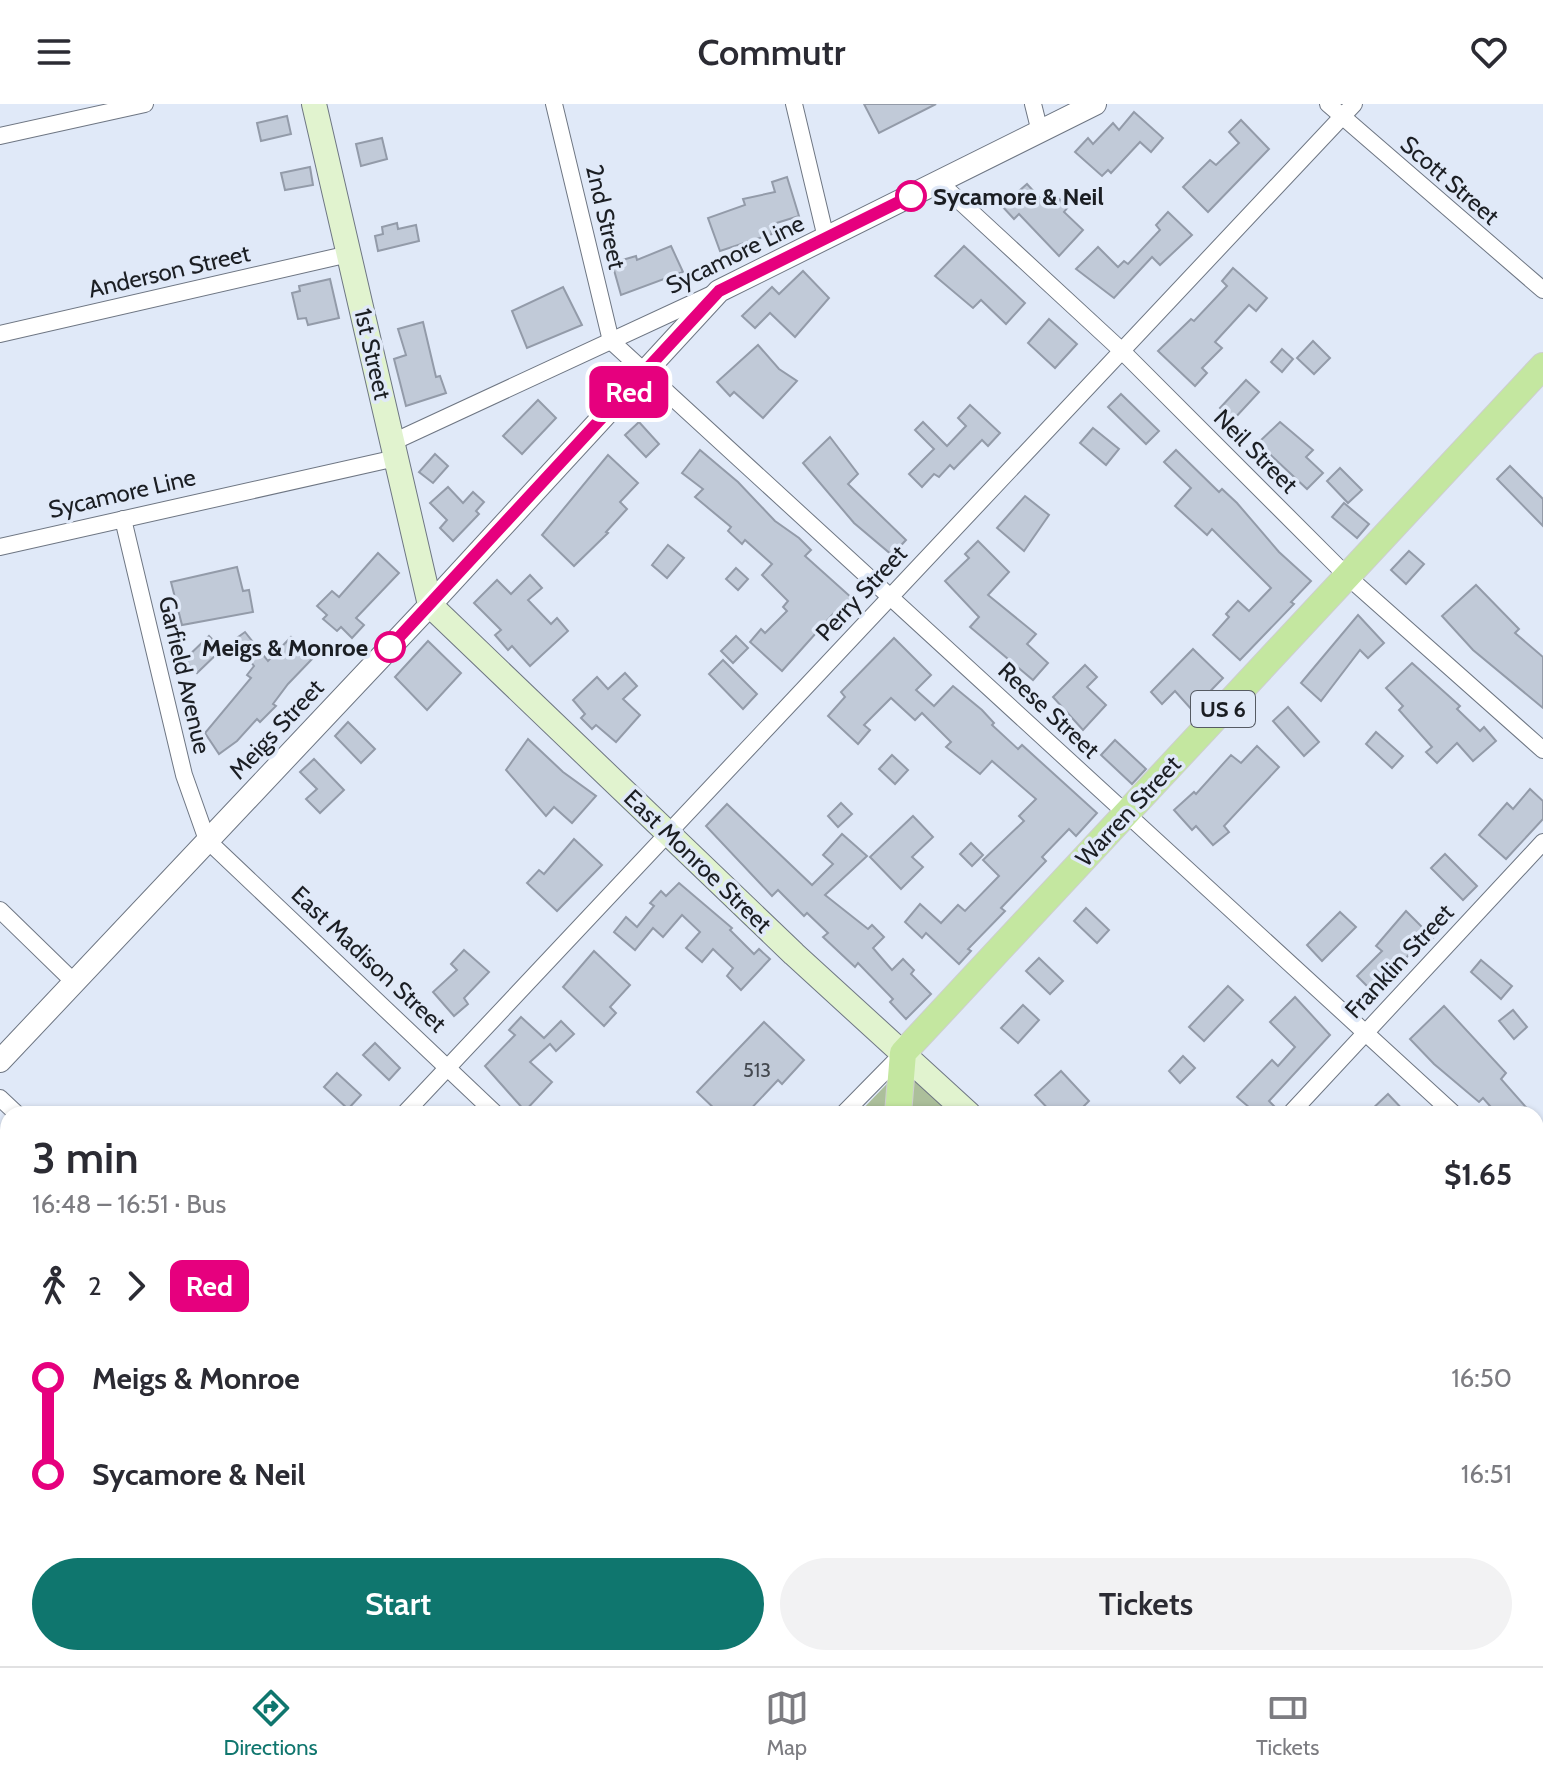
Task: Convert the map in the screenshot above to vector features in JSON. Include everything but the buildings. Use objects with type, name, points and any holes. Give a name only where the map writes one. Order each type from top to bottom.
[{"type":"main road","name":"1st Street","points":[[314,104],[430,605]]},
{"type":"main road","name":"Warren Street","points":[[903,1053],[1543,366]]},
{"type":"main road","name":"East Monroe Street","points":[[430,605],[960,1106]]},
{"type":"main road","points":[[899,1106],[903,1053]]},
{"type":"street","points":[[0,136],[145,104]]},
{"type":"street","name":"2nd Street","points":[[554,104],[611,341]]},
{"type":"street","points":[[794,104],[826,238]]},
{"type":"street","points":[[1033,104],[1040,132]]},
{"type":"street","name":"Sycamore Line","points":[[0,547],[395,450],[1095,104]]},
{"type":"street","name":"Scott Street","points":[[1328,104],[1543,290]]},
{"type":"street","name":"Perry Street","points":[[411,1106],[1354,104]]},
{"type":"street","name":"Neil Street","points":[[939,182],[1122,351],[1347,576],[1543,750]]},
{"type":"street","name":"Anderson Street","points":[[0,334],[349,254]]},
{"type":"street","name":"Meigs Street","points":[[0,1061],[647,373],[719,291]]},
{"type":"street","name":"Reese Street","points":[[611,341],[1445,1106]]},
{"type":"street","name":"Garfield Avenue","points":[[123,519],[184,775],[207,840]]},
{"type":"street","name":"East Madison Street","points":[[207,840],[488,1106]]},
{"type":"street","name":"Franklin Street","points":[[1297,1106],[1543,842]]},
{"type":"street","points":[[0,910],[74,982]]},
{"type":"street","name":"Warren Street","points":[[851,1106],[903,1053]]},
{"type":"green space","points":[[903,1067],[945,1106],[866,1106]]},
{"type":"bus line","name":"Red","points":[[390,647],[647,373],[719,291],[911,196]]},
{"type":"place","name":"Sycamore & Neil","points":[[911,196]]},
{"type":"place","name":"Meigs & Monroe","points":[[390,647]]}]
